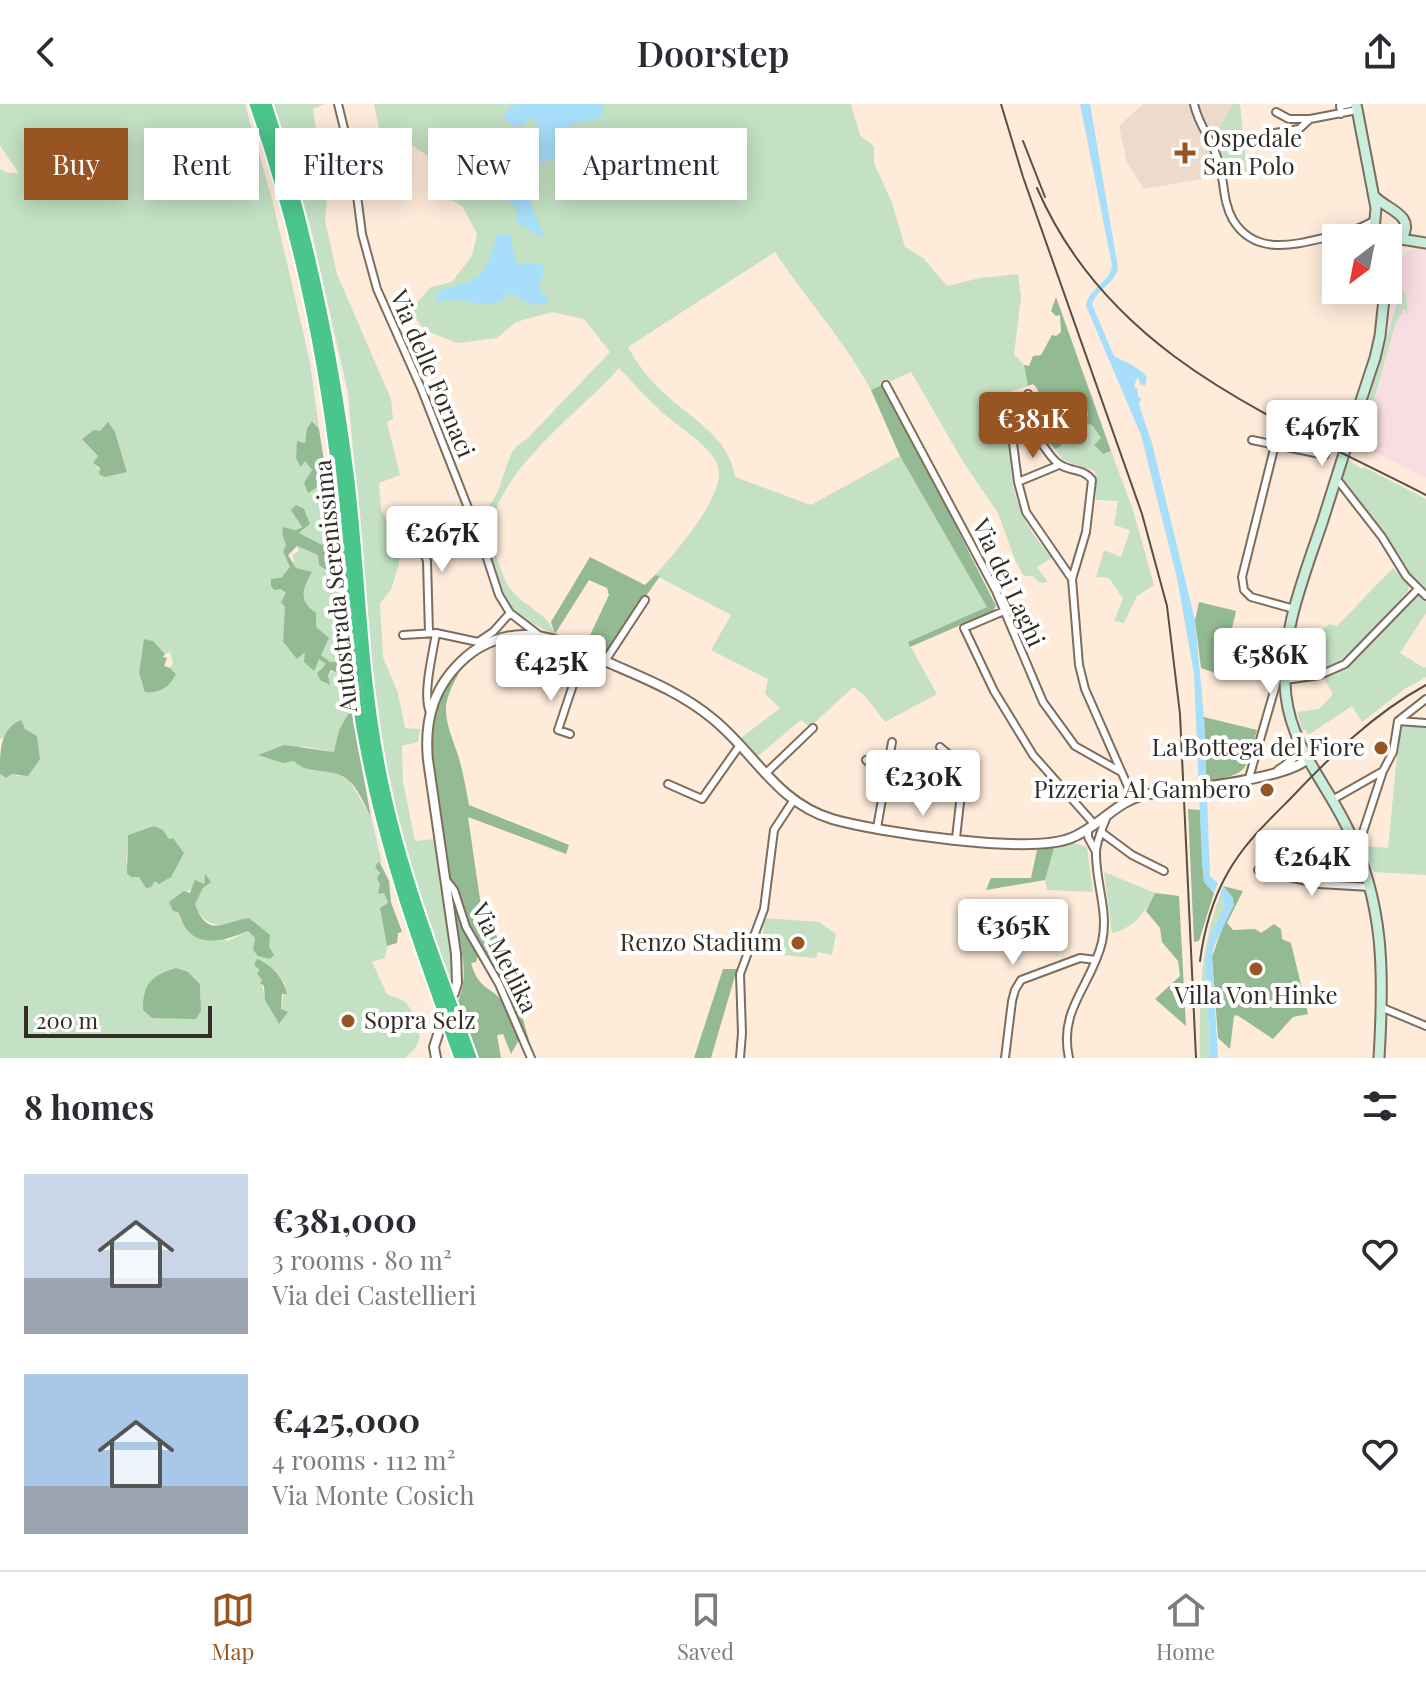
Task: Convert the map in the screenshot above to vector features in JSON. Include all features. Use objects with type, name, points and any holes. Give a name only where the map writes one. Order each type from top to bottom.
[{"type":"highway","name":"Autostrada Serenissima","points":[[255,104],[297,249],[322,369],[339,487],[356,682],[376,797],[403,901],[460,1058]]},
{"type":"highway","name":"Autostrada Serenissima","points":[[266,104],[307,245],[332,367],[351,498],[366,680],[388,809],[413,897],[471,1058]]},
{"type":"main road","points":[[1354,106],[1374,196],[1376,224]]},
{"type":"main road","points":[[1374,196],[1390,210],[1401,214],[1406,225],[1426,240]]},
{"type":"main road","points":[[1376,218],[1390,210]]},
{"type":"main road","points":[[1402,230],[1406,225]]},
{"type":"main road","points":[[1402,241],[1426,240]]},
{"type":"main road","points":[[1379,1058],[1383,1008],[1381,945],[1370,887],[1355,844],[1297,738],[1291,721],[1285,680],[1286,648],[1294,609],[1375,358],[1383,304]]},
{"type":"street","name":"Via delle Fornaci","points":[[338,104],[353,165],[362,234],[377,289],[421,388],[499,595],[510,613],[540,636]]},
{"type":"street","points":[[1194,104],[1199,126],[1218,159],[1229,211],[1246,235],[1260,242],[1283,246],[1322,237]]},
{"type":"street","points":[[1276,112],[1289,119],[1310,119],[1341,114],[1354,106]]},
{"type":"street","points":[[1269,134],[1299,129],[1310,119]]},
{"type":"street","points":[[1363,224],[1376,218]]},
{"type":"street","name":"Via dei Laghi","points":[[886,385],[1004,611],[1043,702],[1069,741],[1121,772]]},
{"type":"street","points":[[1028,394],[1031,409],[1028,431]]},
{"type":"street","points":[[1072,579],[1026,512],[1018,482],[1013,438],[1020,431],[1034,434],[1059,465],[1087,474],[1092,480],[1086,532],[1072,579],[1080,677],[1133,798]]},
{"type":"street","points":[[1252,440],[1325,455]]},
{"type":"street","points":[[1275,445],[1242,577],[1244,590],[1251,597],[1294,609]]},
{"type":"street","points":[[1018,482],[1059,465]]},
{"type":"street","points":[[1340,483],[1382,537],[1395,562],[1426,596]]},
{"type":"street","points":[[414,522],[427,561],[433,633],[427,705],[430,712]]},
{"type":"street","points":[[1285,680],[1320,675],[1345,664],[1418,589]]},
{"type":"street","points":[[605,661],[645,600]]},
{"type":"street","points":[[1004,611],[964,628],[994,691],[1033,755],[1095,829],[1132,855],[1164,871]]},
{"type":"street","points":[[403,635],[433,633],[478,642],[493,632],[510,613]]},
{"type":"street","points":[[454,993],[458,969],[425,735],[430,712],[446,680],[468,655],[507,637],[540,636],[605,661],[694,704],[740,745],[793,801],[812,812],[877,828],[1024,846],[1058,843],[1095,829]]},
{"type":"street","points":[[1249,778],[1286,648]]},
{"type":"street","points":[[570,734],[558,730],[584,652]]},
{"type":"street","points":[[1355,844],[1360,841],[1383,771],[1393,752],[1398,721],[1426,699]]},
{"type":"street","points":[[1398,721],[1426,723]]},
{"type":"street","points":[[765,774],[813,728]]},
{"type":"street","points":[[1293,765],[1297,738]]},
{"type":"street","points":[[877,828],[892,742]]},
{"type":"street","points":[[668,784],[702,799],[740,745]]},
{"type":"street","points":[[940,747],[964,767],[956,838]]},
{"type":"street","points":[[1095,846],[1088,837],[1108,815],[1133,798],[1249,778],[1307,759]]},
{"type":"street","points":[[866,760],[885,779]]},
{"type":"street","points":[[1293,765],[1317,776]]},
{"type":"street","points":[[1332,800],[1383,771]]},
{"type":"street","points":[[740,1058],[740,974],[764,909],[774,830],[793,801]]},
{"type":"street","points":[[1069,1058],[1067,1033],[1070,1012],[1096,960],[1104,927],[1095,829]]},
{"type":"street","points":[[1072,838],[1095,846]]},
{"type":"street","points":[[1258,870],[1319,884],[1370,887]]},
{"type":"street","name":"Via Metlika","points":[[443,876],[454,890],[466,927],[499,984],[531,1058]]},
{"type":"street","points":[[1005,1058],[1012,1001],[1021,980],[1080,958],[1096,960]]},
{"type":"street","points":[[1383,1008],[1426,1026]]},
{"type":"street","points":[[436,1058],[434,1047],[441,1025]]},
{"type":"shaded area","name":"Ospedale San Polo","points":[[1143,104],[1240,104],[1247,174],[1243,172],[1144,189],[1127,163],[1119,126]]},
{"type":"shaded area","points":[[1426,247],[1426,478],[1361,445],[1396,322],[1404,309],[1408,312],[1406,295],[1402,290],[1402,258],[1409,250]]},
{"type":"shaded area","points":[[1391,304],[1398,304],[1383,350]]},
{"type":"green space","points":[[0,104],[245,104],[252,128],[144,128],[144,200],[259,200],[259,154],[310,362],[319,429],[313,421],[305,443],[298,441],[312,470],[308,492],[327,481],[332,521],[323,522],[321,528],[327,539],[322,546],[299,534],[310,524],[291,510],[302,526],[295,530],[283,528],[286,546],[283,553],[291,567],[281,578],[281,589],[286,593],[283,643],[297,658],[305,651],[306,656],[319,658],[327,665],[319,669],[330,684],[328,675],[344,661],[330,662],[321,655],[316,627],[302,598],[304,586],[294,564],[293,555],[299,550],[297,546],[319,555],[319,565],[337,578],[352,714],[348,714],[339,730],[335,752],[301,746],[294,761],[312,771],[325,769],[349,780],[371,817],[382,863],[379,861],[380,890],[388,904],[380,908],[387,946],[385,958],[372,962],[387,994],[404,1001],[412,1011],[420,1037],[416,1047],[405,1058],[0,1058],[0,774],[6,778],[12,774],[19,776],[40,759],[37,736],[25,729],[0,739],[0,169],[19,173],[0,146]],"holes":[[[115,432],[127,471],[105,477],[94,463],[98,456],[90,447]],[[144,639],[153,641],[165,654],[170,652],[173,662],[170,668],[176,674],[142,684],[139,673]],[[154,826],[169,839],[146,887],[126,862],[128,835]],[[205,876],[211,882],[203,888],[195,904],[203,918],[228,927],[238,920],[274,955],[258,956],[253,950],[255,938],[248,931],[228,941],[182,920],[178,912],[180,895],[203,884]],[[262,960],[275,970],[285,984],[279,1024],[267,1002]],[[188,972],[200,984],[201,998],[196,1019],[180,1017]]]},
{"type":"green space","points":[[274,104],[324,104],[313,109],[316,128],[281,128]]},
{"type":"green space","points":[[374,104],[851,104],[860,135],[874,147],[874,163],[892,203],[905,247],[923,258],[947,286],[1018,274],[1021,297],[1014,354],[1024,365],[1028,386],[1011,391],[1011,471],[1023,516],[1052,558],[1037,567],[1048,582],[1040,583],[1033,576],[1024,576],[998,513],[964,463],[911,372],[871,390],[849,354],[775,252],[628,347],[658,387],[717,439],[725,450],[735,477],[811,505],[900,456],[988,607],[908,642],[937,694],[885,722],[865,696],[853,687],[810,727],[801,720],[758,756],[741,738],[780,708],[765,694],[768,679],[711,650],[731,615],[655,575],[707,508],[718,479],[718,467],[702,444],[662,412],[619,368],[543,442],[509,485],[497,507],[491,534],[504,577],[515,594],[545,618],[555,634],[521,617],[509,604],[496,581],[475,515],[484,511],[495,496],[514,449],[610,352],[584,319],[552,312],[516,322],[497,338],[457,343],[425,330],[409,311],[431,287],[452,282],[472,256],[477,234],[463,207],[452,200],[539,200],[539,128],[428,128],[428,156],[412,146],[412,128],[379,128]]},
{"type":"green space","points":[[1234,104],[1240,104],[1247,174],[1225,175],[1213,138]]},
{"type":"green space","points":[[303,200],[327,200],[325,220],[337,274],[391,399],[393,419],[387,422],[400,475],[379,483],[381,509],[399,548],[399,564],[391,590],[380,603],[383,657],[398,693],[405,728],[420,729],[418,742],[402,746],[403,782],[415,841],[435,839],[451,954],[450,988],[412,882],[385,756],[371,660],[348,393]]},
{"type":"green space","points":[[1402,290],[1406,295],[1408,314],[1404,309],[1396,322],[1361,445],[1356,443],[1397,304],[1402,304]]},
{"type":"green space","points":[[1056,297],[1111,451],[1103,454],[1094,445],[1101,438],[1087,423],[1085,405],[1079,406],[1076,399],[1062,406],[1068,405],[1074,411],[1069,418],[1064,414],[1062,418],[1065,431],[1061,436],[1061,446],[1055,449],[1038,427],[1039,394],[1033,384],[1028,386],[1024,365],[1029,366],[1033,356],[1041,355],[1052,335],[1061,332],[1060,315],[1056,316],[1051,311]]},
{"type":"green space","points":[[884,384],[996,606],[993,611],[910,647],[908,642],[987,607],[900,456],[871,390]]},
{"type":"green space","points":[[1076,399],[1084,405],[1101,439],[1094,445],[1103,454],[1111,451],[1133,510],[1154,585],[1137,596],[1124,623],[1114,621],[1123,599],[1109,578],[1096,577],[1104,550],[1121,557],[1130,530],[1114,525],[1118,501],[1096,500],[1095,471],[1063,460],[1055,449],[1061,446],[1060,436],[1065,431],[1062,406]]},
{"type":"green space","points":[[312,421],[319,429],[327,481],[308,493],[304,483],[312,470],[305,461],[301,467],[296,458],[297,441],[305,443]]},
{"type":"green space","points":[[108,422],[115,432],[127,472],[105,477],[99,474],[100,468],[93,463],[98,456],[82,439],[94,430],[100,431]]},
{"type":"green space","points":[[1347,459],[1426,499],[1426,592],[1398,562],[1383,534],[1340,479]]},
{"type":"green space","points":[[296,505],[304,509],[310,524],[299,533],[322,545],[327,539],[321,528],[323,522],[332,521],[337,578],[319,565],[318,555],[297,546],[288,555],[296,568],[312,572],[304,599],[316,613],[316,627],[329,638],[321,655],[330,662],[345,661],[338,673],[331,670],[328,675],[330,685],[320,680],[317,673],[326,664],[319,659],[314,671],[304,662],[305,652],[297,659],[283,642],[285,607],[281,602],[286,593],[271,586],[271,579],[281,578],[290,567],[283,552],[286,545],[282,534],[283,527],[295,530],[302,527],[291,510]]},
{"type":"green space","points":[[590,557],[645,585],[655,575],[660,576],[604,656],[584,648],[609,595],[607,588],[589,580],[555,634],[551,622]]},
{"type":"green space","points":[[1393,568],[1409,584],[1408,591],[1351,652],[1324,669],[1311,671],[1299,648],[1329,624],[1337,626]]},
{"type":"green space","points":[[1419,593],[1426,599],[1426,613],[1400,653],[1426,667],[1426,677],[1406,688],[1362,722],[1352,706],[1308,735],[1306,730],[1302,730],[1297,712],[1319,709],[1333,694],[1323,677],[1361,653]]},
{"type":"green space","points":[[1199,602],[1236,611],[1221,675],[1201,668],[1195,620]]},
{"type":"green space","points":[[144,639],[153,641],[165,654],[164,666],[176,674],[171,683],[155,692],[145,692],[139,673]]},
{"type":"green space","points":[[464,664],[447,700],[446,709],[469,805],[569,845],[566,854],[468,817],[482,913],[512,961],[529,1048],[504,988],[464,917],[449,874],[448,861],[445,861],[430,751],[430,724],[441,695]]},
{"type":"green space","points":[[348,714],[352,714],[371,817],[351,782],[340,775],[306,768],[294,761],[283,763],[258,755],[284,745],[334,752],[339,730]]},
{"type":"green space","points":[[1204,717],[1257,730],[1244,768],[1231,776],[1206,783]]},
{"type":"green space","points":[[21,720],[25,729],[37,736],[40,759],[28,776],[12,774],[6,778],[0,774],[3,741],[9,729]]},
{"type":"green space","points":[[1400,725],[1426,728],[1426,875],[1374,872],[1364,851],[1365,846],[1388,848]]},
{"type":"green space","points":[[1188,809],[1200,810],[1204,882],[1214,893],[1199,941],[1194,942]]},
{"type":"green space","points":[[154,826],[163,830],[169,839],[173,838],[184,853],[171,877],[159,884],[155,881],[146,888],[139,877],[131,877],[127,873],[128,835]]},
{"type":"green space","points":[[1071,842],[1087,847],[1093,892],[1047,890],[1045,880],[1054,848]]},
{"type":"green space","points":[[1054,848],[1045,880],[986,890],[991,878],[1031,878],[1037,850]]},
{"type":"green space","points":[[379,861],[389,881],[391,902],[402,932],[398,933],[397,943],[387,946],[380,908],[388,903],[384,893],[378,894],[380,884],[377,878],[380,873],[375,867]]},
{"type":"green space","points":[[1104,872],[1155,893],[1138,918],[1112,933]]},
{"type":"green space","points":[[205,874],[211,882],[203,888],[195,904],[205,922],[218,926],[249,918],[270,935],[269,947],[274,955],[270,959],[258,956],[253,950],[255,938],[248,931],[209,941],[187,930],[169,902],[184,891],[190,893],[195,880],[204,884]]},
{"type":"green space","points":[[1223,886],[1243,891],[1227,923],[1233,930],[1255,929],[1261,933],[1274,924],[1281,929],[1282,939],[1291,943],[1308,1014],[1293,1017],[1273,1039],[1234,1016],[1230,1049],[1218,1038],[1212,957],[1233,898]]},
{"type":"green space","points":[[1155,893],[1179,896],[1186,1026],[1155,999],[1180,976],[1178,961],[1162,942],[1160,928],[1146,911]]},
{"type":"green space","points":[[451,894],[478,955],[476,962],[471,963],[474,972],[481,983],[504,1003],[519,1040],[511,1054],[503,1034],[497,1035],[501,1058],[479,1058],[458,1001],[464,974]]},
{"type":"green space","points":[[1220,895],[1223,910],[1210,936],[1205,957],[1210,1058],[1200,1058],[1205,955]]},
{"type":"green space","name":"Renzo Stadium","points":[[764,918],[819,922],[836,934],[832,955],[818,952],[816,958],[762,953]]},
{"type":"green space","points":[[257,959],[272,968],[285,988],[287,994],[282,994],[281,1009],[288,1012],[279,1024],[265,1000],[264,986],[257,973],[260,970],[254,965]]},
{"type":"green space","points":[[176,968],[188,972],[200,984],[201,1011],[196,1019],[152,1018],[143,1010],[147,987],[160,974]]},
{"type":"green space","points":[[723,969],[737,969],[711,1058],[694,1058]]},
{"type":"water","points":[[517,104],[602,104],[603,114],[598,119],[572,124],[570,128],[555,128],[555,156],[539,164],[539,128],[531,128],[537,122],[530,117],[523,126],[511,125],[504,117],[508,109]]},
{"type":"water","points":[[1080,104],[1090,104],[1118,268],[1092,304],[1114,356],[1137,368],[1147,378],[1145,386],[1137,378],[1134,387],[1141,398],[1139,405],[1152,443],[1195,620],[1204,717],[1210,876],[1218,883],[1214,893],[1204,882],[1194,674],[1177,578],[1141,435],[1086,306],[1091,294],[1108,276],[1112,265]]},
{"type":"water","points":[[504,200],[529,200],[545,239],[518,223],[516,207]]},
{"type":"water","points":[[510,233],[516,264],[542,265],[544,272],[538,287],[548,299],[547,303],[529,305],[510,292],[500,302],[493,304],[438,301],[436,294],[439,291],[479,276],[487,264],[496,236]]},
{"type":"water","points":[[1223,886],[1233,898],[1234,905],[1214,946],[1212,957],[1218,1058],[1210,1058],[1205,957],[1210,936],[1223,910],[1220,895]]},
{"type":"railway","points":[[1001,104],[1023,177],[1142,514],[1167,606],[1180,714],[1196,1058]]},
{"type":"railway","points":[[1023,141],[1045,197]]},
{"type":"railway","points":[[1037,188],[1068,247],[1107,296],[1152,339],[1202,376],[1255,408],[1426,495]]},
{"type":"railway","points":[[1200,961],[1206,927],[1217,895],[1233,863],[1248,844],[1337,752],[1388,709],[1426,685]]},
{"type":"place","name":"Ospedale San Polo","points":[[1185,153]]},
{"type":"place","name":"La Bottega del Fiore","points":[[1381,748]]},
{"type":"place","name":"Pizzeria Al Gambero","points":[[1267,790]]},
{"type":"place","name":"Renzo Stadium","points":[[798,943]]},
{"type":"place","name":"Villa Von Hinke","points":[[1256,969]]},
{"type":"place","name":"Sopra Selz","points":[[348,1021]]}]
